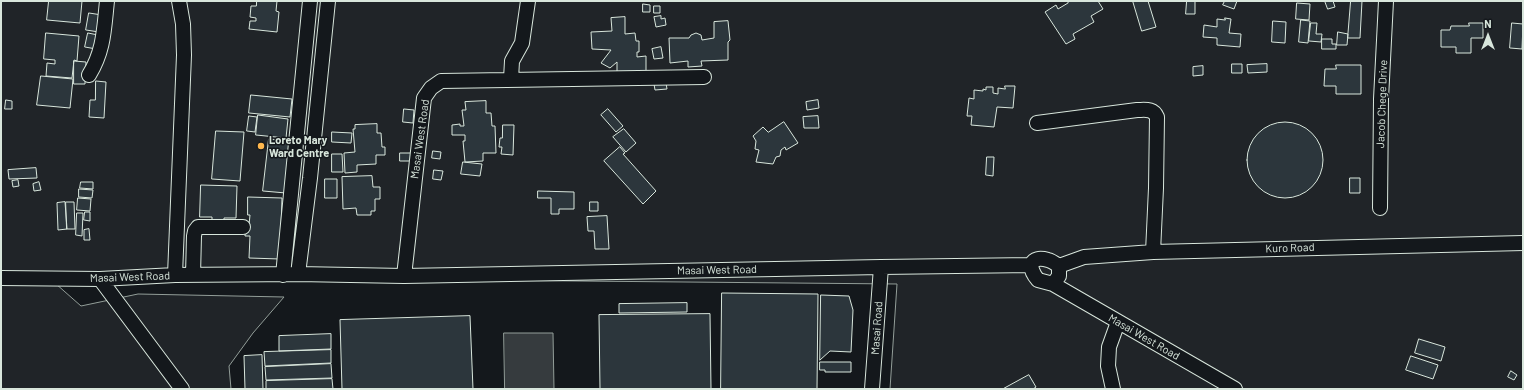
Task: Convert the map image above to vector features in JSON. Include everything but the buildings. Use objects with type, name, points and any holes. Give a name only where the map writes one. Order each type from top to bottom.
[{"type":"street","points":[[89,75],[100,53],[107,1]]},
{"type":"street","points":[[175,276],[184,55],[183,24],[179,1]]},
{"type":"street","points":[[282,275],[310,1]]},
{"type":"street","points":[[298,274],[310,178],[328,1]]},
{"type":"street","points":[[511,79],[512,61],[522,43],[528,1]]},
{"type":"street","name":"Jacob Chege Drive","points":[[1380,208],[1381,99],[1386,1]]},
{"type":"street","name":"Masai West Road","points":[[404,276],[424,98],[431,88],[441,81],[704,77]]},
{"type":"street","points":[[1037,123],[1137,110],[1151,110],[1155,112],[1157,117],[1153,252]]},
{"type":"street","points":[[193,275],[194,236],[198,227],[242,227]]},
{"type":"street","name":"Kuro Road","points":[[1059,266],[1084,257],[1153,252],[1523,242]]},
{"type":"street","points":[[1041,259],[1049,260],[1059,266],[1060,276],[1053,284],[1038,280],[1032,274],[1031,265],[1034,261],[1041,259]]},
{"type":"street","name":"Masai West Road","points":[[1,278],[100,279],[193,275],[298,274],[404,276],[1031,265]]},
{"type":"street","name":"Masai Road","points":[[872,389],[881,267]]},
{"type":"street","points":[[100,279],[182,389]]},
{"type":"street","name":"Masai West Road","points":[[1053,284],[1235,389]]},
{"type":"street","points":[[1113,389],[1108,366],[1109,347],[1118,322]]},
{"type":"shaded area","points":[[1,1],[1523,1],[1523,389],[890,389],[897,284],[47,276],[81,306],[138,294],[284,297],[253,333],[229,366],[231,389],[1,389]]},
{"type":"shaded area","points":[[504,333],[553,333],[554,389],[505,389]]},
{"type":"place","name":"Loreto Mary Ward Centre","points":[[261,146]]}]
